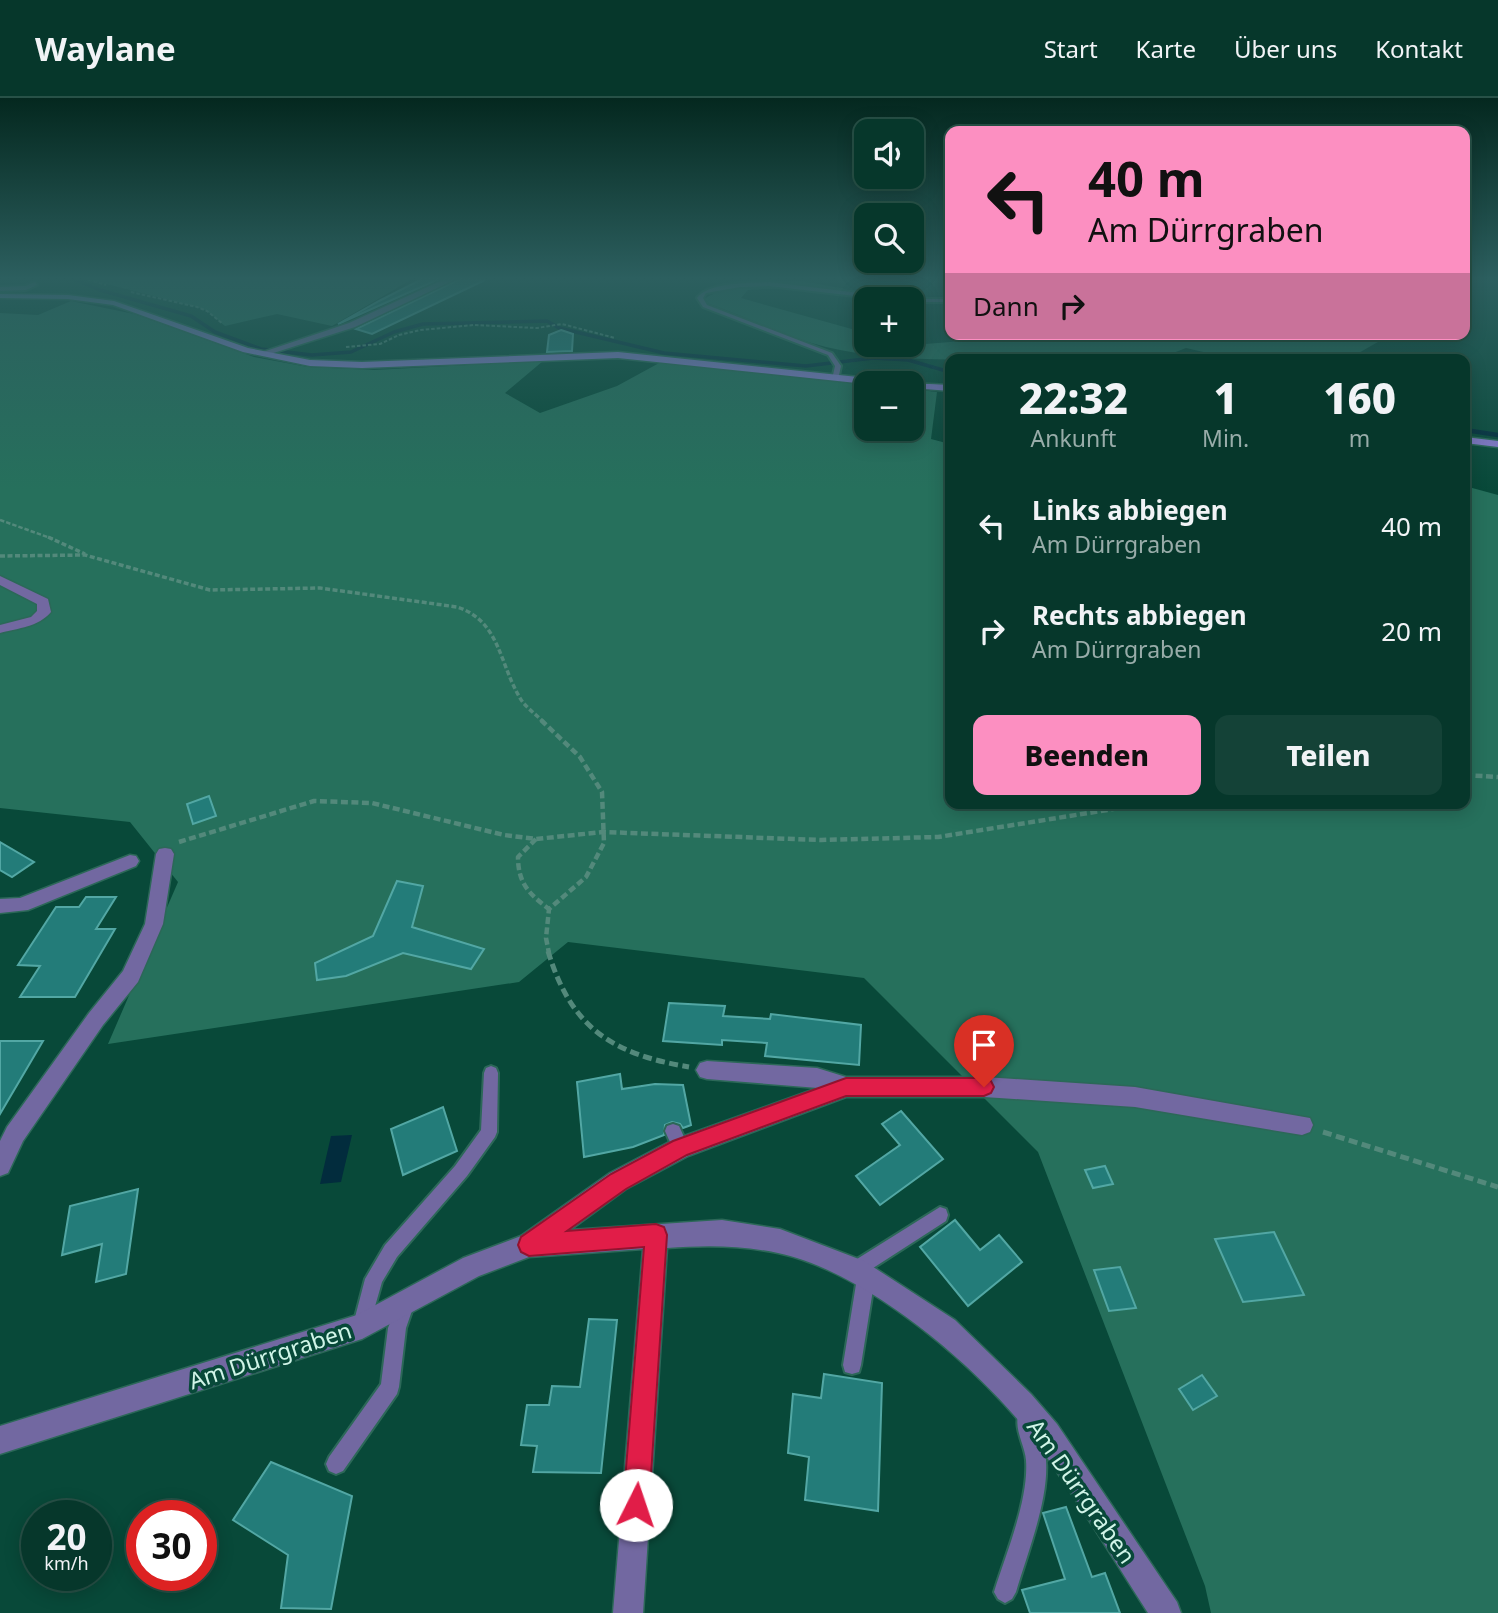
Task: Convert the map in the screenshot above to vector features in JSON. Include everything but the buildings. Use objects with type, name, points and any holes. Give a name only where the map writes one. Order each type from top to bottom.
[{"type":"main road","points":[[243,349],[261,355],[310,363],[352,365],[622,355],[854,380]]},
{"type":"main road","points":[[924,386],[945,388]]},
{"type":"main road","points":[[1470,441],[1498,444]]},
{"type":"street","points":[[261,355],[278,349]]},
{"type":"street","points":[[0,580],[15,590],[34,596],[43,603],[44,612],[36,620],[0,629]]},
{"type":"street","points":[[0,1165],[15,1134],[96,1019],[131,976],[154,924],[170,848]]},
{"type":"street","points":[[0,906],[22,905],[130,861]]},
{"type":"street","name":"Am Dürrgraben","points":[[707,1070],[817,1078],[846,1087],[984,1087],[1135,1097],[1302,1125]]},
{"type":"street","name":"Am Dürrgraben","points":[[0,1440],[362,1326],[472,1267],[529,1245],[677,1140],[846,1087]]},
{"type":"street","name":"Am Dürrgraben","points":[[529,1245],[722,1232],[780,1241],[860,1274],[946,1329],[1021,1404],[1047,1434],[1166,1613]]},
{"type":"street","points":[[628,1613],[656,1235]]},
{"type":"lane","points":[[817,349],[835,361],[836,375]]},
{"type":"lane","points":[[362,1326],[374,1279],[391,1251],[461,1171],[489,1132],[491,1073]]},
{"type":"lane","points":[[852,1365],[860,1274],[940,1215]]},
{"type":"lane","points":[[336,1464],[390,1387],[397,1328],[406,1302]]},
{"type":"lane","points":[[1006,1592],[1035,1490],[1036,1459],[1021,1404]]},
{"type":"path","points":[[0,520],[68,544],[85,555]]},
{"type":"path","points":[[0,556],[85,555],[210,590],[320,588],[417,600],[475,613],[486,624],[521,700],[580,757],[602,792],[605,813],[604,843],[586,877],[549,909],[547,945],[565,997],[581,1022],[606,1041],[654,1063],[707,1070]]},
{"type":"path","points":[[1470,775],[1498,777]]},
{"type":"path","points":[[170,848],[314,801],[372,803],[504,835],[536,839],[603,832],[821,840],[938,837],[1113,809]]},
{"type":"path","points":[[536,839],[518,857],[517,877],[527,892],[549,909]]},
{"type":"path","points":[[1302,1125],[1498,1186]]},
{"type":"green space","points":[[0,349],[231,349],[254,357],[308,367],[374,370],[543,361],[505,393],[540,413],[617,386],[661,362],[854,384],[854,441],[924,441],[924,390],[937,392],[931,439],[945,443],[945,809],[1470,809],[1470,487],[1498,495],[1498,1613],[1211,1613],[1205,1586],[1038,1152],[864,978],[568,942],[519,982],[108,1044],[178,882],[130,822],[0,808]]},
{"type":"green space","points":[[835,349],[854,349],[854,352]]},
{"type":"green space","points":[[924,349],[1184,349],[1171,354],[945,354],[945,359],[889,357],[924,357]]},
{"type":"green space","points":[[1189,349],[1366,349],[1357,354],[1212,354]]},
{"type":"water","points":[[352,1135],[341,1182],[320,1184],[331,1136]]},
{"type":"waterway","points":[[260,349],[312,355],[351,352],[358,349]]},
{"type":"waterway","points":[[646,349],[664,353],[806,366],[873,358],[908,360],[945,371]]},
{"type":"waterway","points":[[1470,431],[1498,435]]},
{"type":"route","points":[[636,1505],[656,1235],[529,1245],[618,1181],[681,1148],[846,1087],[984,1087]]}]
